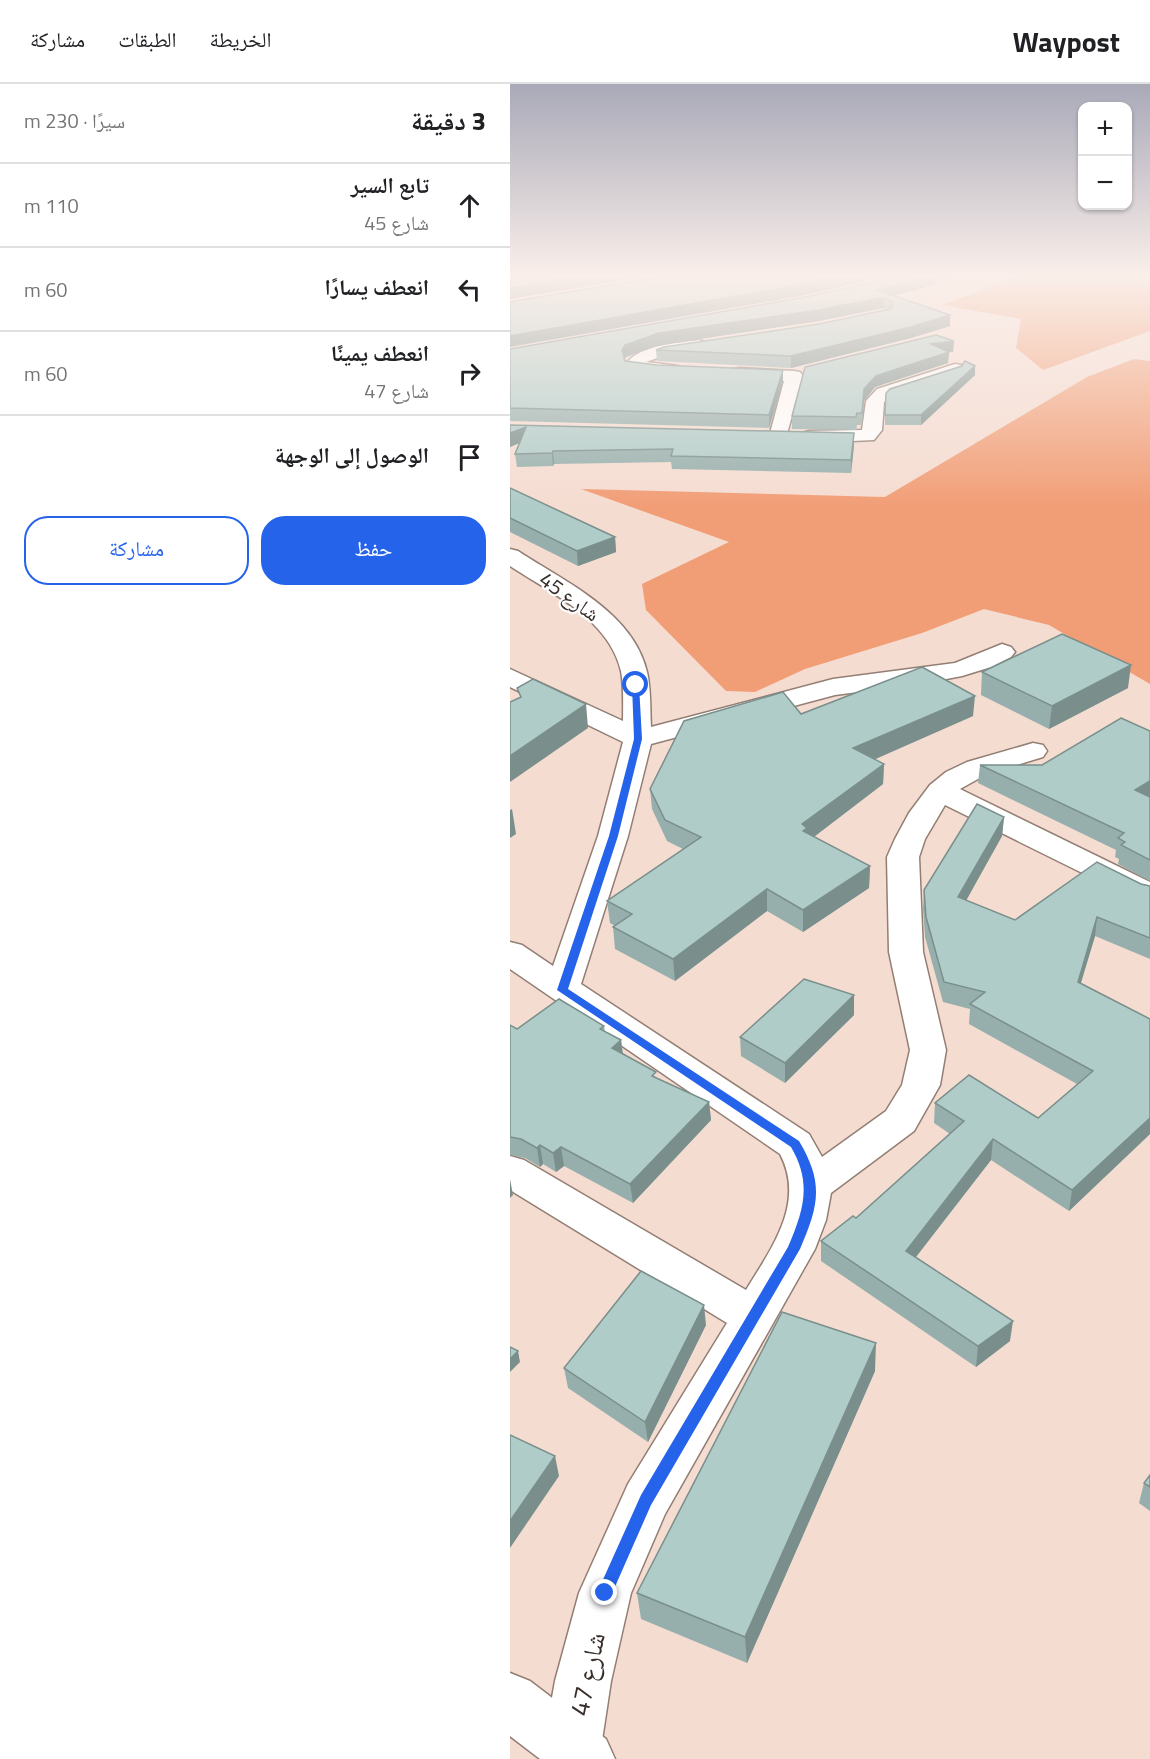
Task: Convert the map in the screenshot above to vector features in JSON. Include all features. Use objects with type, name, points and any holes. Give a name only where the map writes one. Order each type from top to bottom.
[{"type":"street","points":[[662,353],[637,360],[632,366],[686,371]]},
{"type":"street","points":[[754,436],[858,438],[867,436],[873,430],[875,401],[883,393],[955,369]]},
{"type":"street","points":[[719,372],[791,375],[813,370]]},
{"type":"street","points":[[778,436],[795,378],[791,375]]},
{"type":"street","name":"شارع 45","points":[[510,556],[601,616],[626,649],[634,672],[638,739],[613,836],[562,990]]},
{"type":"street","points":[[510,677],[638,739],[833,687],[941,674],[969,668],[1002,652]]},
{"type":"street","points":[[510,953],[795,1144],[807,1164],[811,1186],[900,1121],[921,1086],[928,1050],[906,952],[903,857],[924,813],[940,791],[956,778],[976,768],[1033,751]]},
{"type":"street","points":[[940,791],[1150,894]]},
{"type":"street","points":[[510,1171],[754,1317]]},
{"type":"street","name":"شارع 47","points":[[576,1755],[583,1681],[605,1593],[646,1500],[794,1249],[807,1219],[811,1186]]},
{"type":"street","points":[[510,1701],[576,1755]]},
{"type":"shaded area","points":[[1022,353],[1089,353],[1043,370]]},
{"type":"shaded area","points":[[1134,359],[1150,361],[1150,684],[1049,625],[984,609],[922,633],[805,669],[755,692],[726,691],[646,610],[642,584],[729,542],[581,489],[885,497],[1087,377]]},
{"type":"building","points":[[510,353],[623,353],[625,361],[657,365],[783,370],[769,415],[510,408]]},
{"type":"building","points":[[727,353],[803,353],[791,356]]},
{"type":"building","points":[[862,353],[945,353],[876,376],[864,389],[862,413],[857,413],[856,417],[792,416],[805,367]]},
{"type":"building","points":[[965,361],[975,366],[921,415],[885,415],[886,393],[890,389],[962,366]]},
{"type":"building","points":[[510,425],[854,433],[851,460],[671,456],[673,449],[515,454],[526,427],[510,433]]},
{"type":"building","points":[[510,488],[615,537],[577,551],[510,518]]},
{"type":"building","points":[[1062,634],[1131,665],[1052,706],[982,672]]},
{"type":"building","points":[[922,667],[975,696],[853,748],[884,764],[802,824],[807,828],[803,831],[870,866],[803,910],[767,889],[673,959],[613,927],[632,914],[607,901],[701,837],[665,820],[650,789],[684,721],[783,692],[801,714]]},
{"type":"building","points":[[533,679],[586,704],[510,756],[510,702],[521,697],[517,688]]},
{"type":"building","points":[[1121,718],[1150,731],[1150,781],[1135,790],[1150,797],[1150,860],[1121,845],[1125,842],[1118,838],[1124,833],[980,765],[1042,765]]},
{"type":"building","points":[[977,804],[1004,817],[958,897],[1015,920],[1097,862],[1141,884],[1150,886],[1150,938],[1097,917],[1078,982],[1150,1019],[1150,1118],[1072,1190],[993,1139],[906,1251],[1013,1321],[978,1346],[821,1241],[853,1216],[856,1218],[964,1121],[935,1103],[969,1075],[1038,1118],[1093,1071],[970,1004],[985,992],[944,982],[926,917],[924,890]]},
{"type":"building","points":[[804,979],[854,995],[785,1063],[740,1037]]},
{"type":"building","points":[[559,999],[604,1026],[600,1029],[621,1040],[612,1048],[656,1072],[652,1076],[709,1102],[630,1184],[561,1147],[553,1153],[540,1145],[537,1148],[521,1139],[510,1137],[510,1025],[517,1029]]},
{"type":"building","points":[[641,1271],[704,1305],[645,1422],[564,1368]]},
{"type":"building","points":[[782,1312],[876,1343],[745,1637],[637,1593]]},
{"type":"building","points":[[510,1347],[518,1351],[510,1359]]},
{"type":"building","points":[[510,1435],[555,1456],[510,1521]]},
{"type":"building","points":[[1150,1475],[1150,1487],[1144,1483]]},
{"type":"route","points":[[605,1593],[646,1500],[794,1249],[807,1219],[811,1186],[807,1164],[795,1144],[562,990],[613,836],[638,739],[636,685]]}]
